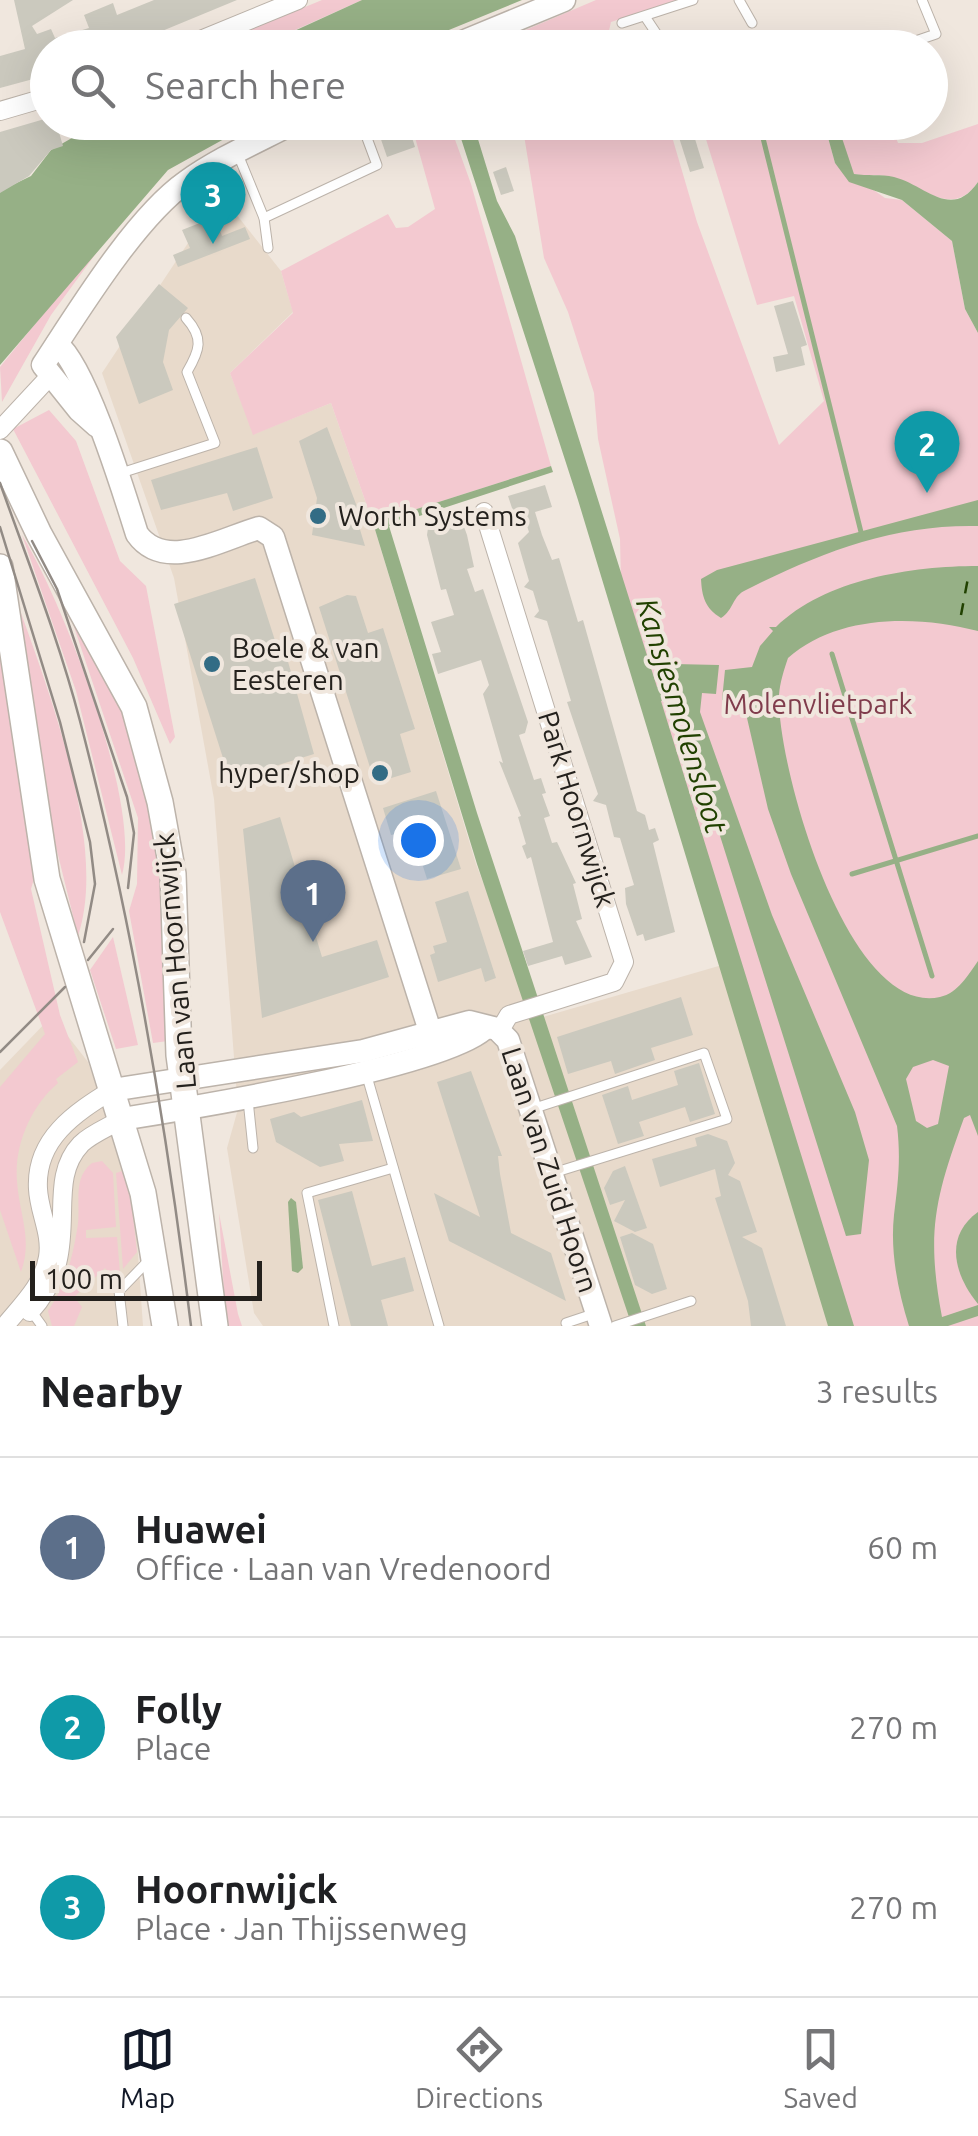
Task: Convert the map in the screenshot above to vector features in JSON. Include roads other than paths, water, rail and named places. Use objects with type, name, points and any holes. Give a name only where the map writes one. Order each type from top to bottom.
[{"type":"main road","name":"Laan van Hoornwijck","points":[[0,452],[39,534],[134,707],[160,802],[173,874],[176,1019],[214,1326]]},
{"type":"main road","points":[[0,567],[47,879],[122,1119],[156,1252],[166,1326]]},
{"type":"street","points":[[225,30],[298,0]]},
{"type":"street","points":[[490,30],[564,0]]},
{"type":"street","points":[[0,111],[30,102]]},
{"type":"street","points":[[0,430],[102,297],[110,270],[166,198],[261,140]]},
{"type":"street","points":[[62,348],[92,404],[138,534],[147,547],[168,556],[259,528],[273,537],[433,1040]]},
{"type":"street","points":[[47,370],[78,410],[97,426]]},
{"type":"street","name":"Park Hoornwijck","points":[[484,512],[624,962],[614,982],[519,1012],[492,1028]]},
{"type":"street","points":[[33,1313],[48,1255],[38,1188],[42,1162],[53,1134],[77,1112],[112,1090],[478,1036],[492,1028]]},
{"type":"street","name":"Laan van Zuid Hoorn","points":[[492,1028],[508,1040],[540,1106],[608,1322]]},
{"type":"street","points":[[4,1324],[33,1313],[49,1291],[62,1257],[68,1164],[82,1144],[122,1119],[248,1097],[366,1070],[433,1040]]},
{"type":"lane","points":[[622,23],[693,0]]},
{"type":"lane","points":[[739,0],[752,23]]},
{"type":"lane","points":[[922,0],[934,30]]},
{"type":"lane","points":[[646,18],[654,30]]},
{"type":"lane","points":[[264,218],[377,165],[367,140]]},
{"type":"lane","points":[[238,152],[264,218],[268,248]]},
{"type":"lane","points":[[118,474],[214,442],[187,372],[200,350],[198,332],[186,318]]},
{"type":"lane","points":[[540,1106],[704,1053],[727,1119],[562,1171]]},
{"type":"lane","points":[[366,1070],[440,1326]]},
{"type":"lane","points":[[248,1097],[253,1148]]},
{"type":"lane","points":[[334,1326],[306,1193],[393,1168]]},
{"type":"lane","points":[[123,1326],[120,1291],[156,1252]]},
{"type":"lane","points":[[566,1324],[608,1322],[691,1301]]},
{"type":"waterway","points":[[763,140],[861,532]]},
{"type":"waterway","points":[[832,654],[932,976]]},
{"type":"waterway","points":[[852,874],[978,836]]},
{"type":"tram line","points":[[0,483],[72,691],[116,871],[159,1097],[191,1326]]},
{"type":"tram line","points":[[0,527],[60,722],[90,842],[95,884],[84,942]]},
{"type":"tram line","points":[[32,541],[57,589],[127,797],[134,833],[128,888]]},
{"type":"tram line","points":[[88,960],[113,929]]},
{"type":"tram line","points":[[0,1052],[65,987]]},
{"type":"place","name":"Hoornwijck","points":[[213,244]]},
{"type":"place","name":"Folly","points":[[927,493]]},
{"type":"place","name":"Worth Systems","points":[[318,516]]},
{"type":"place","name":"Boele & van Eesteren","points":[[212,664]]},
{"type":"place","name":"hyper/shop","points":[[380,773]]},
{"type":"place","name":"Huawei","points":[[313,942]]},
{"type":"park label","name":"Molenvlietpark","points":[[818,704]]},
{"type":"water label","name":"Kansjesmolensloot","points":[[681,716]]}]
